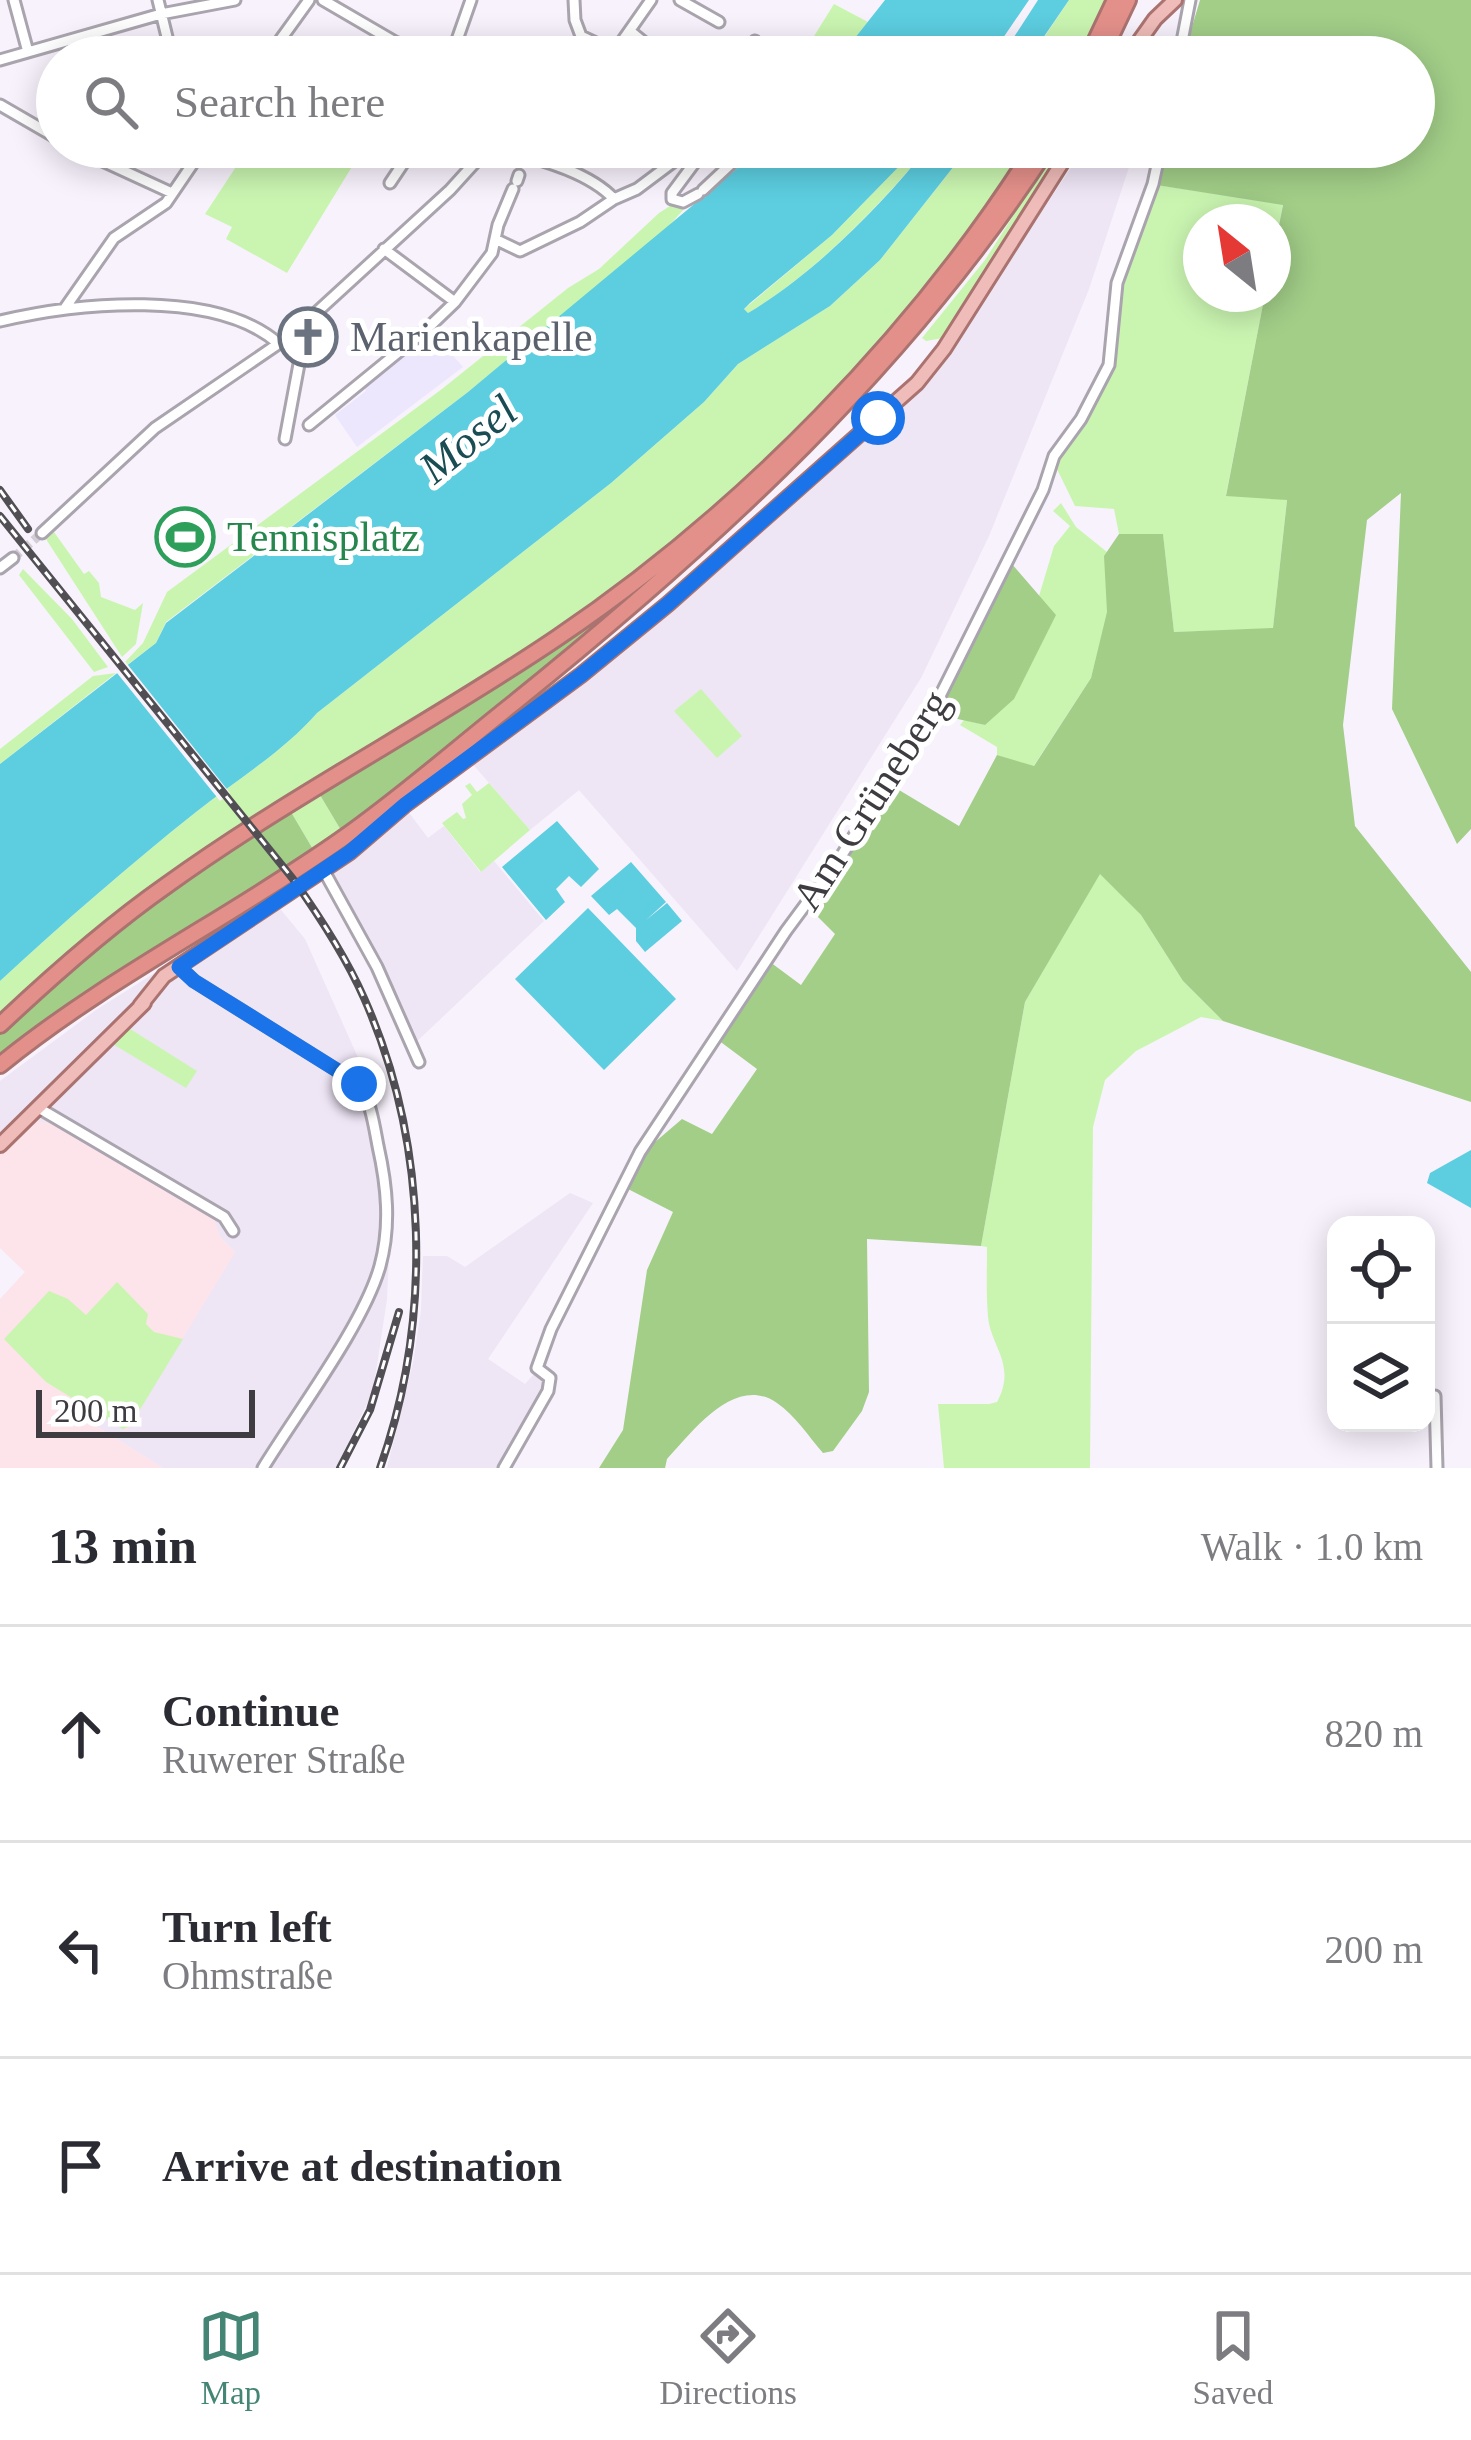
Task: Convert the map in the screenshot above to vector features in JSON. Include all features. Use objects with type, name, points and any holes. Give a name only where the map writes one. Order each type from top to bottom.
[{"type":"highway","points":[[1098,36],[1115,0]]},
{"type":"highway","points":[[1110,36],[1128,0]]},
{"type":"highway","points":[[0,1025],[56,971],[171,882],[561,635],[701,527],[773,462],[898,329],[975,234],[1021,168]]},
{"type":"highway","points":[[0,1064],[92,996],[345,837],[680,564],[811,441],[899,344],[962,269],[1033,168]]},
{"type":"main road","points":[[1143,36],[1175,0]]},
{"type":"main road","points":[[0,1145],[179,967],[324,871],[638,629],[917,383],[948,343],[1059,168]]},
{"type":"street","points":[[14,0],[28,52]]},
{"type":"street","points":[[158,0],[165,36]]},
{"type":"street","points":[[84,36],[235,0]]},
{"type":"street","points":[[283,36],[309,0]]},
{"type":"street","points":[[323,0],[385,36]]},
{"type":"street","points":[[458,36],[471,0]]},
{"type":"street","points":[[574,0],[581,36]]},
{"type":"street","points":[[627,36],[651,0]]},
{"type":"street","points":[[680,0],[719,22]]},
{"type":"street","points":[[1183,36],[1190,0]]},
{"type":"street","points":[[708,15],[713,4]]},
{"type":"street","points":[[630,32],[635,36]]},
{"type":"street","points":[[0,60],[36,50]]},
{"type":"street","points":[[0,105],[36,126]]},
{"type":"street","points":[[118,168],[172,193]]},
{"type":"street","points":[[65,308],[114,238],[155,212],[189,168]]},
{"type":"street","points":[[390,183],[400,168]]},
{"type":"street","points":[[42,533],[155,428],[294,333],[472,168]]},
{"type":"street","points":[[560,168],[614,199]]},
{"type":"street","points":[[494,239],[520,250],[580,222],[667,168]]},
{"type":"street","points":[[682,168],[672,199],[683,202],[726,168]]},
{"type":"street","name":"Am Grüneberg","points":[[504,1468],[550,1383],[537,1367],[551,1329],[640,1152],[840,858],[931,714],[1043,490],[1054,456],[1099,388],[1109,365],[1117,283],[1157,168]]},
{"type":"street","points":[[309,425],[454,302],[491,253],[516,182]]},
{"type":"street","points":[[385,249],[454,302]]},
{"type":"street","points":[[0,321],[65,308],[147,304],[240,321],[279,344]]},
{"type":"street","points":[[285,439],[302,348],[294,333]]},
{"type":"street","points":[[1,565],[14,558]]},
{"type":"street","points":[[324,871],[377,967],[419,1062]]},
{"type":"street","points":[[179,967],[355,1081],[366,1096],[387,1192],[380,1265],[341,1343],[263,1468]]},
{"type":"street","points":[[37,1107],[224,1217],[233,1231]]},
{"type":"street","points":[[1435,1396],[1437,1468]]},
{"type":"shaded area","points":[[1071,168],[1129,168],[1089,289],[989,536],[921,678],[737,971],[579,790],[530,830],[470,761],[781,510],[915,391],[944,357]]},
{"type":"shaded area","points":[[434,334],[463,367],[357,447],[335,415],[366,391],[364,386]]},
{"type":"shaded area","points":[[407,810],[428,838],[444,826],[480,872],[494,861],[544,921],[413,1045],[329,873]]},
{"type":"shaded area","points":[[272,899],[305,939],[368,1080],[392,1192],[387,1299],[373,1391],[336,1468],[163,1468],[87,1420],[93,1410],[127,1430],[235,1252],[220,1237],[213,1218],[49,1122],[0,1154],[0,1081],[96,1010]]},
{"type":"shaded area","points":[[33,1121],[49,1122],[214,1218],[220,1237],[235,1252],[127,1431],[94,1410],[87,1420],[163,1468],[0,1468],[0,1299],[25,1272],[0,1248],[0,1154]]},
{"type":"shaded area","points":[[570,1193],[593,1203],[488,1359],[525,1384],[534,1374],[548,1386],[514,1435],[503,1468],[387,1468],[413,1363],[423,1256],[447,1256],[465,1267]]},
{"type":"green space","points":[[1069,0],[1109,0],[1091,36],[1045,36]]},
{"type":"green space","points":[[1200,0],[1471,0],[1471,829],[1457,844],[1392,709],[1401,493],[1367,520],[1343,725],[1355,826],[1471,972],[1471,1102],[1223,1021],[1183,981],[1141,915],[1100,874],[1025,1002],[981,1246],[867,1239],[869,1392],[862,1411],[833,1451],[823,1453],[777,1403],[746,1396],[702,1421],[667,1459],[665,1468],[599,1468],[623,1430],[647,1270],[673,1212],[628,1189],[641,1154],[682,1119],[712,1134],[757,1069],[718,1040],[770,962],[801,985],[835,934],[808,907],[894,787],[959,826],[997,755],[1034,766],[1091,678],[1107,612],[1104,556],[1119,534],[1163,534],[1174,632],[1273,628],[1287,500],[1226,496],[1262,312],[1291,312],[1291,204],[1150,184],[1154,168],[1435,168],[1435,36],[1189,36]]},
{"type":"green space","points":[[834,4],[868,22],[857,36],[814,36]]},
{"type":"green space","points":[[235,168],[351,168],[287,273],[226,239],[232,227],[205,214]]},
{"type":"green space","points":[[897,168],[910,168],[845,238],[798,279],[748,313],[744,309],[832,235]]},
{"type":"green space","points":[[952,168],[1013,168],[874,347],[758,470],[695,527],[561,629],[199,856],[63,959],[0,1017],[0,981],[121,874],[611,483],[704,402],[738,364],[830,306],[880,260]]},
{"type":"green space","points":[[1044,168],[1052,168],[943,338],[922,338],[985,260]]},
{"type":"green space","points":[[1150,184],[1283,204],[1183,204],[1183,312],[1262,312],[1226,495],[1287,499],[1273,629],[1174,632],[1163,535],[1119,534],[1114,509],[1075,506],[1055,465],[1112,368],[1122,270]]},
{"type":"green space","points":[[673,204],[686,207],[665,230],[468,392],[166,622],[156,643],[127,665],[167,592],[599,269]]},
{"type":"green space","points":[[1061,503],[1076,527],[1107,552],[1108,612],[1091,678],[1033,767],[997,755],[997,747],[960,725],[964,720],[985,725],[1055,616],[1039,596],[1054,546],[1070,526],[1053,511]]},
{"type":"green space","points":[[54,532],[84,574],[89,571],[99,583],[101,597],[135,610],[143,603],[136,644],[122,657],[44,536]]},
{"type":"green space","points":[[1011,563],[1056,615],[1014,699],[985,725],[935,714]]},
{"type":"green space","points":[[23,569],[72,619],[108,667],[94,672],[19,575]]},
{"type":"green space","points":[[594,618],[600,626],[342,832],[320,795]]},
{"type":"green space","points":[[116,673],[0,764],[0,749],[93,676]]},
{"type":"green space","points":[[701,689],[742,736],[717,758],[674,711]]},
{"type":"green space","points":[[470,783],[477,792],[489,783],[530,830],[481,872],[442,823],[457,812],[466,818],[462,804],[472,795],[465,786]]},
{"type":"green space","points":[[320,795],[342,832],[314,851],[291,812]]},
{"type":"green space","points":[[291,812],[314,851],[115,975],[0,1058],[0,1032],[67,970],[175,886]]},
{"type":"green space","points":[[1100,873],[1141,915],[1183,981],[1223,1021],[1201,1017],[1136,1051],[1105,1080],[1093,1127],[1090,1468],[944,1468],[938,1404],[989,1404],[997,1402],[1002,1389],[1004,1367],[988,1317],[987,1247],[981,1246],[1025,1002]]},
{"type":"green space","points":[[127,1027],[197,1071],[186,1088],[111,1043]]},
{"type":"green space","points":[[117,1282],[148,1314],[146,1324],[154,1332],[183,1339],[130,1426],[123,1429],[46,1382],[4,1339],[49,1291],[68,1299],[86,1315]]},
{"type":"water","points":[[885,0],[1029,0],[1004,36],[857,36]]},
{"type":"water","points":[[1038,0],[1069,0],[1044,36],[1015,36]]},
{"type":"water","name":"Mosel","points":[[738,168],[897,168],[832,235],[750,303],[744,309],[748,313],[798,279],[845,237],[910,168],[952,168],[880,260],[830,306],[738,364],[704,402],[611,483],[317,713],[0,981],[0,764],[156,643],[166,623],[468,392]]},
{"type":"water","points":[[557,821],[599,869],[581,887],[569,876],[556,889],[565,902],[546,920],[502,867]]},
{"type":"water","points":[[631,862],[666,902],[646,920],[667,903],[682,921],[645,952],[636,941],[636,928],[617,909],[609,915],[591,896]]},
{"type":"water","points":[[588,908],[676,999],[604,1070],[515,979]]},
{"type":"water","points":[[1471,1150],[1471,1208],[1427,1183],[1430,1173]]},
{"type":"pier","points":[[124,660],[230,793],[220,801],[113,668]]},
{"type":"tunnel","points":[[13,558],[42,533]]},
{"type":"railway","points":[[0,490],[28,529]]},
{"type":"railway","points":[[0,516],[293,879],[332,937],[364,998],[401,1111],[416,1231],[409,1352],[380,1468]]},
{"type":"railway","points":[[340,1468],[370,1410],[399,1312]]},
{"type":"place","name":"Marienkapelle","points":[[308,337]]},
{"type":"place","name":"Tennisplatz","points":[[185,537]]},
{"type":"route","points":[[359,1084],[179,967],[195,952],[324,871],[581,675],[878,418]]}]
